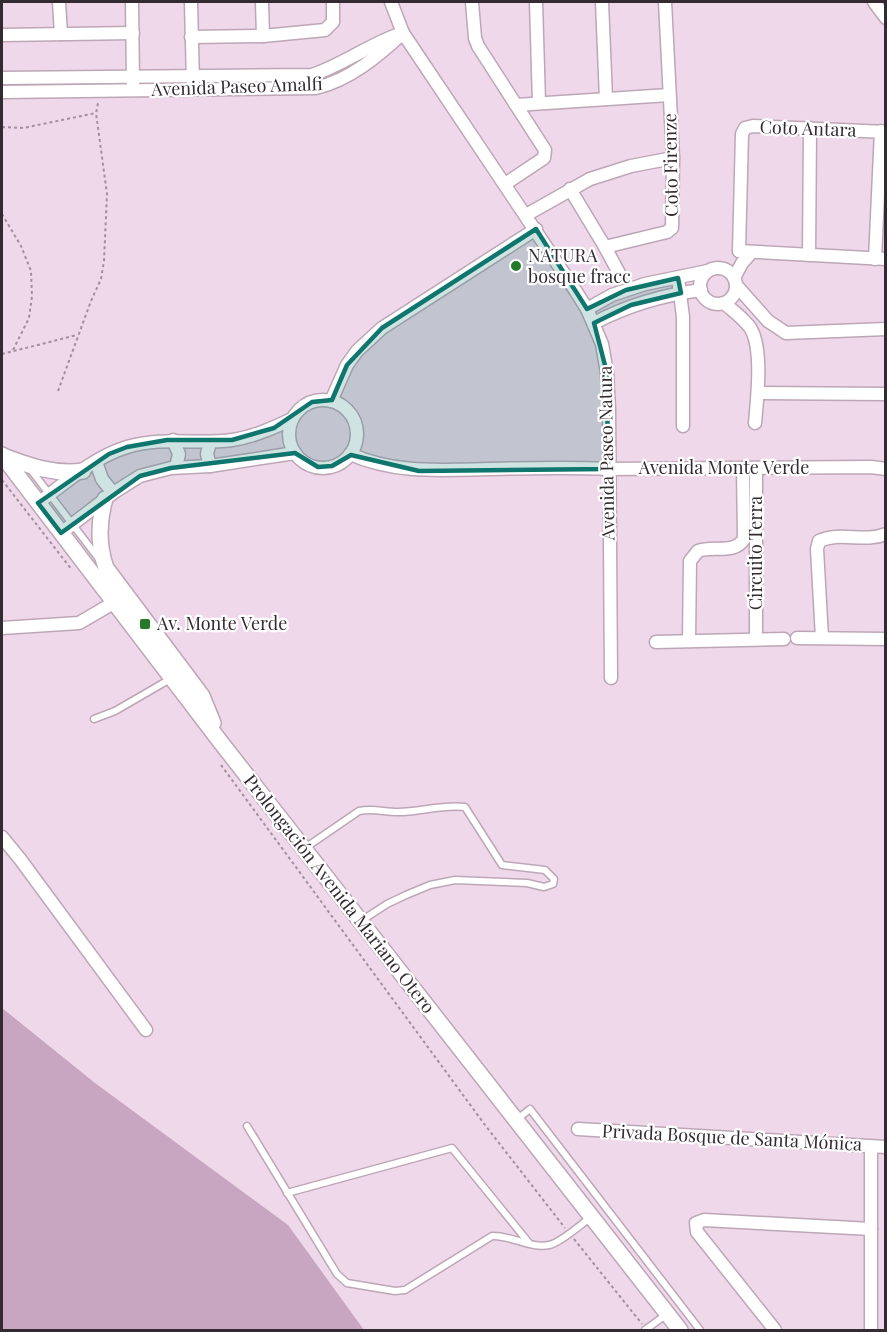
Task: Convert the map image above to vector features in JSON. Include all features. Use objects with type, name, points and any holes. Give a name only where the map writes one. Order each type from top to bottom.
[{"type":"street","points":[[60,2],[61,34]]},
{"type":"street","points":[[132,2],[132,91]]},
{"type":"street","points":[[191,2],[193,90]]},
{"type":"street","points":[[262,2],[263,36]]},
{"type":"street","points":[[191,38],[263,36],[325,30],[333,22],[333,2]]},
{"type":"street","name":"Avenida Paseo Natura","points":[[391,2],[403,33],[536,229],[587,309],[602,344],[607,373],[609,409],[611,678]]},
{"type":"street","points":[[472,2],[475,38],[478,46],[543,146],[546,155],[505,184]]},
{"type":"street","points":[[536,2],[539,103]]},
{"type":"street","points":[[602,2],[606,99]]},
{"type":"street","name":"Coto Firenze","points":[[605,247],[667,232],[672,228],[673,158],[664,2]]},
{"type":"street","points":[[874,2],[885,18]]},
{"type":"street","points":[[2,35],[133,33]]},
{"type":"street","name":"Avenida Paseo Amalfi","points":[[2,78],[312,75],[336,67],[374,43],[403,33]]},
{"type":"street","name":"Avenida Paseo Amalfi","points":[[2,92],[316,88],[328,85],[366,64],[403,33]]},
{"type":"street","points":[[516,105],[669,95]]},
{"type":"street","name":"Coto Antara","points":[[745,251],[742,134],[746,129],[753,126],[883,132]]},
{"type":"street","points":[[809,255],[810,128]]},
{"type":"street","points":[[723,269],[745,251],[880,259],[883,132]]},
{"type":"street","points":[[526,215],[590,179],[631,166],[673,158]]},
{"type":"street","points":[[570,189],[620,275]]},
{"type":"street","points":[[331,401],[346,365],[357,351],[382,328],[536,229]]},
{"type":"street","points":[[708,271],[702,278],[700,290],[712,303],[724,303],[733,296],[745,251]]},
{"type":"street","points":[[587,309],[635,287],[718,268],[723,269],[768,321],[786,333],[885,329]]},
{"type":"street","points":[[678,278],[681,293],[683,426]]},
{"type":"street","points":[[594,323],[631,305],[700,290]]},
{"type":"street","points":[[724,303],[749,326],[757,345],[756,423]]},
{"type":"street","points":[[758,393],[885,394]]},
{"type":"street","points":[[331,401],[343,407],[355,423],[356,436],[350,454],[339,464],[325,468],[311,466],[295,453],[289,436],[292,419],[300,408],[312,402],[331,401]]},
{"type":"street","points":[[44,499],[96,462],[127,447],[173,440],[210,442],[247,437],[292,419]]},
{"type":"street","points":[[173,440],[179,453],[176,467]]},
{"type":"street","points":[[210,442],[207,454],[210,466]]},
{"type":"street","points":[[66,528],[140,476],[176,467],[210,466],[295,453]]},
{"type":"street","name":"Avenida Monte Verde","points":[[350,454],[386,467],[419,471],[567,466],[608,469],[871,467],[885,469]]},
{"type":"street","points":[[2,456],[55,472],[83,471]]},
{"type":"street","name":"Prolongación Avenida Mariano Otero","points":[[2,456],[44,499],[115,602],[219,740],[680,1330]]},
{"type":"street","points":[[96,462],[109,496],[99,535],[106,568],[202,696],[219,740]]},
{"type":"street","points":[[689,640],[690,561],[698,551],[733,548],[740,545],[744,539],[743,468]]},
{"type":"street","name":"Circuito Terra","points":[[756,468],[756,638]]},
{"type":"street","points":[[822,638],[817,549],[819,541],[826,538],[873,538],[885,534]]},
{"type":"street","points":[[2,628],[79,623],[115,602]]},
{"type":"street","points":[[656,642],[756,638],[885,639]]},
{"type":"street","points":[[2,837],[146,1030]]},
{"type":"street","name":"Privada Bosque de Santa Mónica","points":[[578,1130],[885,1147]]},
{"type":"street","points":[[871,1147],[871,1330]]},
{"type":"street","points":[[775,1330],[697,1232],[696,1223],[704,1220],[871,1229]]},
{"type":"lane","points":[[27,465],[44,499]]},
{"type":"lane","points":[[66,528],[106,568]]},
{"type":"lane","points":[[94,719],[115,711],[173,678]]},
{"type":"lane","points":[[304,849],[359,811],[369,809],[396,812],[465,807],[502,865],[545,870],[554,879],[553,884],[544,887],[527,883],[474,880],[455,880],[430,885],[387,904],[361,922]]},
{"type":"lane","points":[[516,1120],[530,1109],[700,1330]]},
{"type":"lane","points":[[247,1126],[337,1274],[347,1283],[395,1291],[405,1290],[492,1236],[551,1245],[592,1217]]},
{"type":"lane","points":[[287,1193],[452,1148],[529,1243]]},
{"type":"lane","points":[[646,1330],[667,1313]]},
{"type":"path","points":[[58,391],[101,279],[104,261],[106,194],[96,113],[100,91]]},
{"type":"path","points":[[2,127],[23,128],[96,113]]},
{"type":"path","points":[[2,214],[21,246],[32,271],[29,318],[12,352]]},
{"type":"path","points":[[2,354],[79,334]]},
{"type":"path","points":[[2,480],[73,572]]},
{"type":"path","points":[[218,761],[478,1115],[646,1330]]},
{"type":"highlighted area","points":[[536,229],[587,309],[626,290],[678,278],[681,293],[631,305],[594,323],[607,373],[608,469],[419,471],[351,455],[332,466],[318,467],[295,453],[171,468],[140,476],[61,533],[38,503],[109,454],[127,447],[167,440],[232,440],[274,428],[312,402],[332,400],[347,365],[382,328]]},
{"type":"shaded area","points":[[2,1008],[95,1083],[288,1225],[364,1330],[2,1330]]},
{"type":"place","name":"NATURA bosque fracc","points":[[516,266]]},
{"type":"place","name":"Av. Monte Verde","points":[[145,624]]}]
